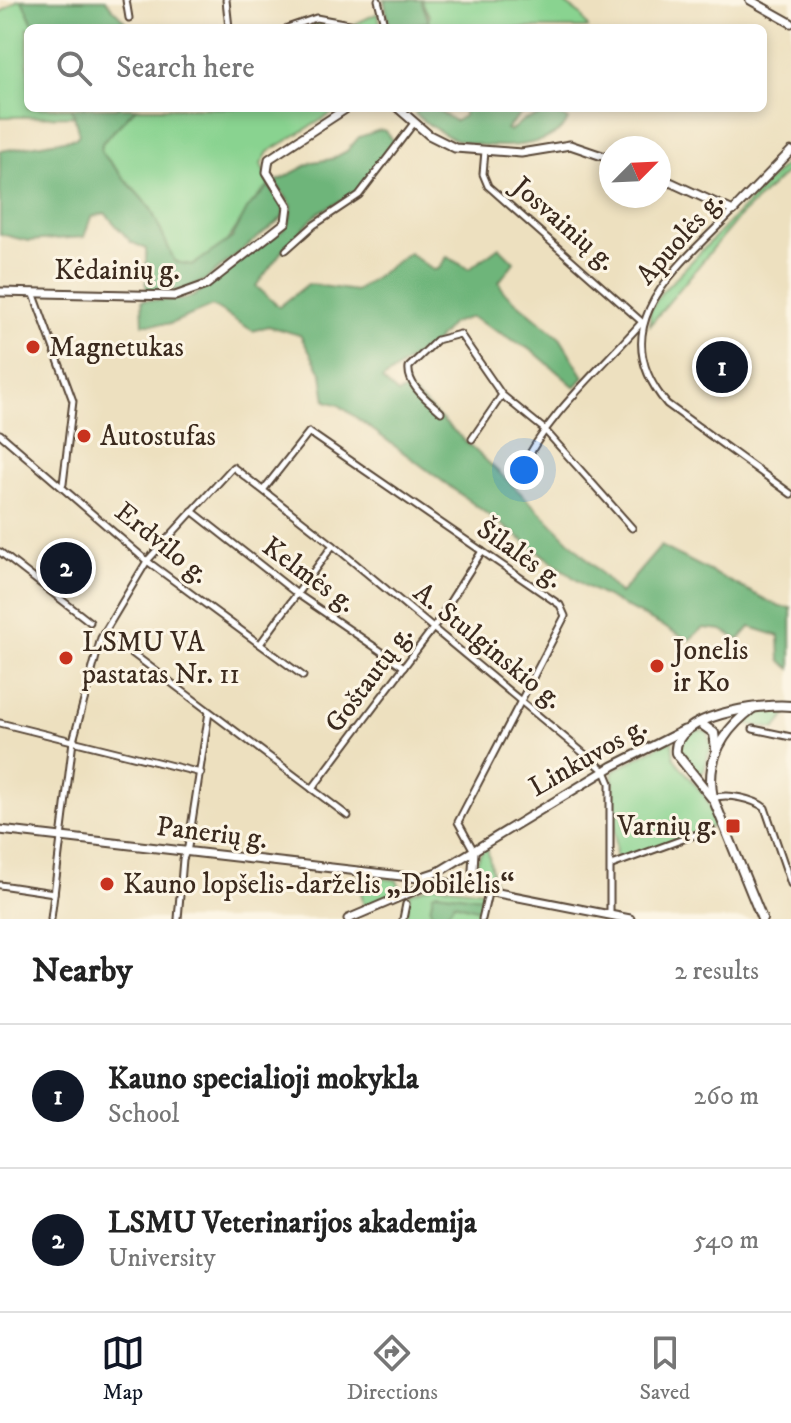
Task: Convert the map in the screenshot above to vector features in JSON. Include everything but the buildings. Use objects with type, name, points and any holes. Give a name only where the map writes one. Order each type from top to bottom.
[{"type":"main road","name":"Linkuvos g.","points":[[684,730],[753,708],[791,706]]},
{"type":"main road","points":[[692,774],[702,776],[732,726],[753,708]]},
{"type":"main road","points":[[700,723],[714,733],[716,750]]},
{"type":"main road","points":[[684,730],[677,740],[676,751],[713,798]]},
{"type":"main road","points":[[709,768],[713,798],[762,919]]},
{"type":"street","points":[[126,0],[129,18]]},
{"type":"street","points":[[226,0],[229,24]]},
{"type":"street","points":[[378,0],[384,24]]},
{"type":"street","points":[[750,0],[791,23]]},
{"type":"street","points":[[299,24],[316,18],[349,24]]},
{"type":"street","name":"Kėdainių g.","points":[[0,292],[175,296],[198,290],[286,222],[288,206],[267,172],[269,159],[341,112]]},
{"type":"street","points":[[402,112],[448,146],[530,152],[570,145],[599,155]]},
{"type":"street","points":[[286,250],[314,225],[359,195],[414,123]]},
{"type":"street","name":"Josvainių g.","points":[[485,151],[483,174],[488,186],[642,322]]},
{"type":"street","name":"Apuolės g.","points":[[791,151],[658,291],[642,322],[647,367],[656,391],[667,404],[791,494]]},
{"type":"street","points":[[671,183],[733,211]]},
{"type":"street","points":[[33,292],[73,401],[62,485]]},
{"type":"street","points":[[520,472],[544,429],[642,322]]},
{"type":"street","points":[[441,412],[417,390],[408,377],[409,367],[437,340],[460,334],[502,395],[544,429],[632,528]]},
{"type":"street","points":[[472,439],[502,395]]},
{"type":"street","name":"Šilalės g.","points":[[264,489],[309,432],[560,605],[565,616],[458,822],[474,851]]},
{"type":"street","name":"Erdvilo g.","points":[[0,434],[147,561],[303,676]]},
{"type":"street","name":"A. Stulginskio g.","points":[[192,511],[229,469],[237,468],[434,627],[605,771]]},
{"type":"street","points":[[51,919],[73,741],[104,632],[147,561],[192,511]]},
{"type":"street","name":"Kelmės g.","points":[[192,511],[296,593],[404,667]]},
{"type":"street","points":[[260,644],[333,545]]},
{"type":"street","name":"Goštautų g.","points":[[312,789],[434,627],[482,551]]},
{"type":"street","points":[[0,552],[90,622]]},
{"type":"street","points":[[104,632],[348,816]]},
{"type":"street","points":[[178,919],[209,712]]},
{"type":"street","points":[[0,723],[201,773]]},
{"type":"street","points":[[753,729],[791,737]]},
{"type":"street","name":"Linkuvos g.","points":[[419,878],[434,874],[605,771],[684,730]]},
{"type":"street","points":[[605,771],[610,783],[612,865],[607,916]]},
{"type":"street","points":[[713,798],[721,795],[759,803],[765,808],[791,884]]},
{"type":"street","points":[[612,865],[711,829]]},
{"type":"street","name":"Panerių g.","points":[[0,830],[419,878]]},
{"type":"street","points":[[474,851],[473,870],[486,889],[482,919]]},
{"type":"street","points":[[399,877],[403,884],[401,894]]},
{"type":"street","points":[[348,919],[428,883],[447,882],[630,919]]},
{"type":"street","points":[[0,885],[55,893]]},
{"type":"street","points":[[403,919],[406,904]]},
{"type":"green space","points":[[22,0],[33,24],[24,24],[24,112],[74,112],[76,116],[0,117],[0,13]]},
{"type":"green space","points":[[22,0],[105,0],[127,24],[33,24]]},
{"type":"green space","points":[[384,0],[421,0],[429,22],[389,24]]},
{"type":"green space","points":[[421,0],[560,0],[581,15],[586,24],[420,24],[430,17]]},
{"type":"green space","points":[[378,13],[380,24],[355,24]]},
{"type":"green space","points":[[316,19],[347,24],[303,24]]},
{"type":"green space","points":[[73,112],[132,112],[102,143],[101,152],[151,209],[175,262],[193,265],[232,238],[247,209],[269,186],[284,208],[283,217],[204,281],[184,290],[146,292],[146,249],[131,242],[105,213],[91,217],[84,237],[28,241],[0,234],[0,151],[76,138],[79,134]]},
{"type":"green space","points":[[132,112],[334,112],[268,152],[261,164],[269,186],[223,246],[200,263],[185,266],[171,258],[151,209],[101,152],[102,143]]},
{"type":"green space","points":[[440,112],[455,121],[464,116],[464,112],[523,112],[506,129],[510,131],[522,121],[539,116],[539,112],[556,112],[568,120],[547,138],[515,146],[497,146],[452,138],[415,114]]},
{"type":"green space","points":[[386,131],[395,143],[356,193],[319,212],[285,247],[256,286],[279,307],[308,284],[356,291],[409,253],[433,270],[438,269],[447,257],[469,269],[499,247],[514,262],[499,282],[503,291],[560,338],[584,377],[575,387],[533,351],[471,317],[452,323],[437,340],[382,380],[398,394],[408,389],[543,514],[620,594],[661,546],[780,607],[791,608],[791,669],[780,660],[779,636],[750,627],[739,640],[722,630],[703,628],[689,640],[585,586],[339,405],[326,401],[322,374],[300,335],[268,326],[253,331],[212,306],[170,324],[143,324],[142,300],[181,300],[194,296],[283,230],[289,222],[292,206],[275,182],[313,162],[332,159],[347,151],[359,137]]},
{"type":"green space","points":[[791,158],[791,168],[738,218],[650,325],[650,311],[661,293]]},
{"type":"green space","points":[[773,709],[791,710],[775,729],[740,723],[756,713]]},
{"type":"green space","points":[[699,730],[708,732],[711,746],[704,771],[699,774],[679,749],[685,736]]},
{"type":"green space","points":[[672,739],[674,758],[706,798],[717,825],[616,861],[613,771]]},
{"type":"green space","points":[[487,847],[495,886],[486,885],[478,870],[479,855]]},
{"type":"green space","points":[[358,876],[397,880],[401,889],[364,908]]},
{"type":"green space","points":[[434,885],[484,891],[479,919],[405,919],[410,893]]},
{"type":"green space","points":[[433,894],[483,898],[480,910],[454,903],[448,912],[450,916],[468,919],[438,919],[430,910]]},
{"type":"place","name":"Magnetukas","points":[[33,347]]},
{"type":"place","name":"Kauno specialioji mokykla","points":[[722,367]]},
{"type":"place","name":"Autostufas","points":[[84,436]]},
{"type":"place","name":"LSMU Veterinarijos akademija","points":[[66,568]]},
{"type":"place","name":"LSMU VA pastatas Nr. 11","points":[[66,658]]},
{"type":"place","name":"Jonelis ir Ko","points":[[657,666]]},
{"type":"place","name":"Varnių g.","points":[[733,826]]},
{"type":"place","name":"Kauno lopšelis-darželis „Dobilėlis“","points":[[107,884]]}]
